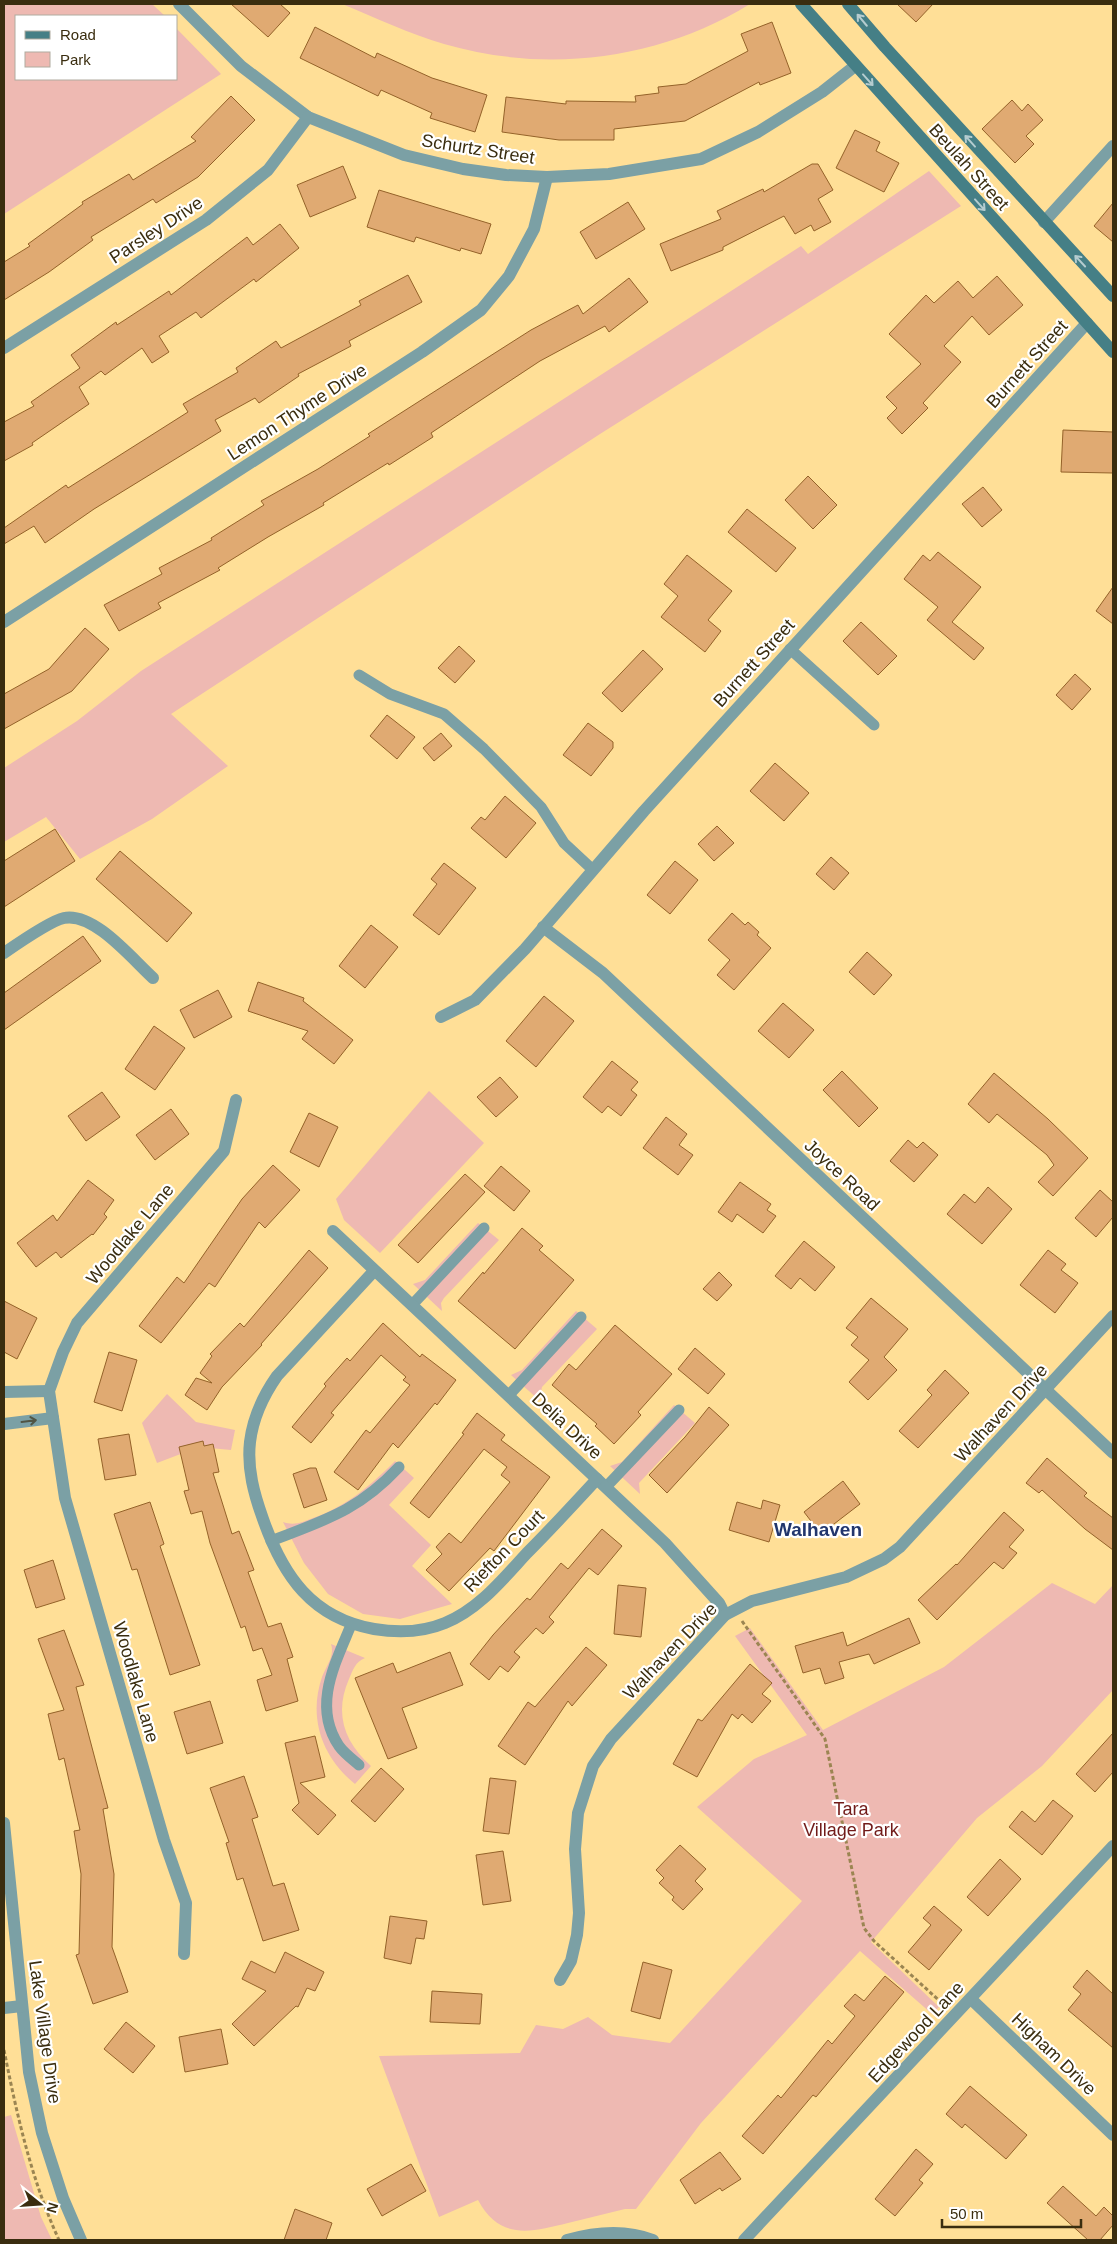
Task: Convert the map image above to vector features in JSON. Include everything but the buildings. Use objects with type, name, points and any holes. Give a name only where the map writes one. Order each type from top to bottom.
[{"type":"main road","name":"Beulah Street","points":[[801,4],[1113,352]]},
{"type":"main road","name":"Beulah Street","points":[[848,4],[1113,296]]},
{"type":"street","name":"Schurtz Street","points":[[179,4],[241,66],[308,117],[404,155],[463,169],[547,177],[610,174],[701,159],[758,132],[822,92],[855,66]]},
{"type":"street","name":"Parsley Drive","points":[[4,348],[206,220],[268,170],[308,117]]},
{"type":"street","points":[[1044,222],[1113,146]]},
{"type":"street","name":"Lemon Thyme Drive","points":[[4,622],[422,352],[481,310],[509,276],[534,229],[547,177]]},
{"type":"street","name":"Burnett Street","points":[[441,1017],[475,1000],[543,927],[790,649],[1087,323]]},
{"type":"street","points":[[4,953],[61,918],[82,918],[94,924],[153,978]]},
{"type":"street","name":"Joyce Road","points":[[543,927],[603,973],[1045,1391],[1113,1452]]},
{"type":"street","name":"Woodlake Lane","points":[[184,1954],[186,1903],[164,1840],[65,1498],[49,1391],[63,1352],[77,1324],[224,1151],[236,1100]]},
{"type":"street","name":"Delia Drive","points":[[333,1231],[665,1543],[730,1613]]},
{"type":"street","name":"Riefton Court","points":[[374,1271],[277,1376],[264,1394],[250,1442],[250,1472],[254,1494],[271,1541],[290,1578],[307,1597],[352,1625],[393,1632],[412,1632],[444,1624],[486,1598],[602,1483]]},
{"type":"street","name":"Walhaven Drive","points":[[560,1980],[571,1961],[577,1935],[579,1912],[576,1832],[582,1796],[593,1766],[611,1739],[730,1613],[752,1601],[846,1577],[884,1558],[910,1536],[1113,1316]]},
{"type":"street","points":[[4,1392],[49,1391]]},
{"type":"street","points":[[4,1424],[53,1418]]},
{"type":"street","name":"Lake Village Drive","points":[[4,1823],[29,2072],[42,2133],[63,2198],[81,2240]]},
{"type":"street","name":"Edgewood Lane","points":[[744,2240],[1113,1846]]},
{"type":"street","name":"Higham Drive","points":[[971,1999],[1113,2135]]},
{"type":"street","points":[[4,2008],[22,2006]]},
{"type":"street","points":[[567,2240],[610,2232],[653,2240]]},
{"type":"lane","points":[[790,649],[874,725]]},
{"type":"lane","points":[[359,674],[390,694],[444,714],[527,793],[540,807],[564,843],[593,870]]},
{"type":"lane","points":[[412,1306],[484,1228]]},
{"type":"lane","points":[[508,1395],[580,1317]]},
{"type":"lane","points":[[602,1483],[679,1410]]},
{"type":"lane","points":[[271,1541],[329,1519],[350,1508],[378,1489],[399,1467]]},
{"type":"lane","points":[[352,1625],[331,1674],[326,1693],[326,1709],[330,1728],[340,1747],[359,1765]]},
{"type":"path","points":[[730,1613],[825,1739],[864,1928],[874,1941],[956,2015]]},
{"type":"path","points":[[4,2050],[21,2133],[44,2207],[58,2240]]},
{"type":"green space","points":[[4,4],[152,4],[164,15],[15,15],[15,80],[178,80],[178,30],[221,74],[4,214]]},
{"type":"green space","points":[[342,4],[750,4],[715,23],[678,38],[640,49],[602,56],[562,59],[522,58],[483,53],[444,44],[406,31]]},
{"type":"green space","points":[[929,171],[961,206],[600,434],[171,714],[228,766],[152,819],[80,859],[46,817],[4,842],[4,768],[77,721],[141,671],[801,246],[808,254]]},
{"type":"green space","points":[[429,1091],[484,1143],[380,1253],[344,1220],[336,1199]]},
{"type":"green space","points":[[478,1223],[499,1240],[444,1298],[441,1303],[442,1311],[413,1284],[425,1280]]},
{"type":"green space","points":[[576,1311],[597,1329],[542,1387],[539,1400],[511,1375],[522,1370]]},
{"type":"green space","points":[[167,1394],[196,1422],[235,1430],[231,1450],[199,1447],[157,1463],[142,1423]]},
{"type":"green space","points":[[674,1405],[695,1423],[639,1483],[640,1494],[610,1466],[622,1462]]},
{"type":"green space","points":[[395,1461],[414,1478],[389,1505],[431,1545],[412,1566],[452,1604],[400,1619],[363,1614],[328,1594],[304,1563],[283,1522],[295,1524],[337,1508],[367,1487]]},
{"type":"green space","name":"Tara Village Park","points":[[1052,1583],[1095,1604],[1113,1585],[1113,1690],[1042,1766],[977,1818],[871,1942],[939,2007],[932,2014],[860,1951],[701,2123],[636,2209],[625,2209],[541,2229],[529,2230],[506,2228],[487,2213],[478,2200],[439,2217],[379,2056],[520,2053],[536,2025],[563,2029],[588,2017],[612,2035],[670,2043],[802,1901],[697,1807],[754,1759],[807,1735],[735,1636],[750,1628],[823,1730],[944,1667]]},
{"type":"green space","points":[[331,1644],[365,1658],[353,1669],[342,1704],[344,1726],[348,1737],[354,1747],[371,1766],[355,1784],[334,1762],[326,1749],[318,1722],[318,1692],[331,1657]]},
{"type":"green space","points":[[11,2115],[41,2217],[52,2240],[4,2240],[4,2117]]},
{"type":"district","name":"Walhaven","points":[[818,1529]]}]
